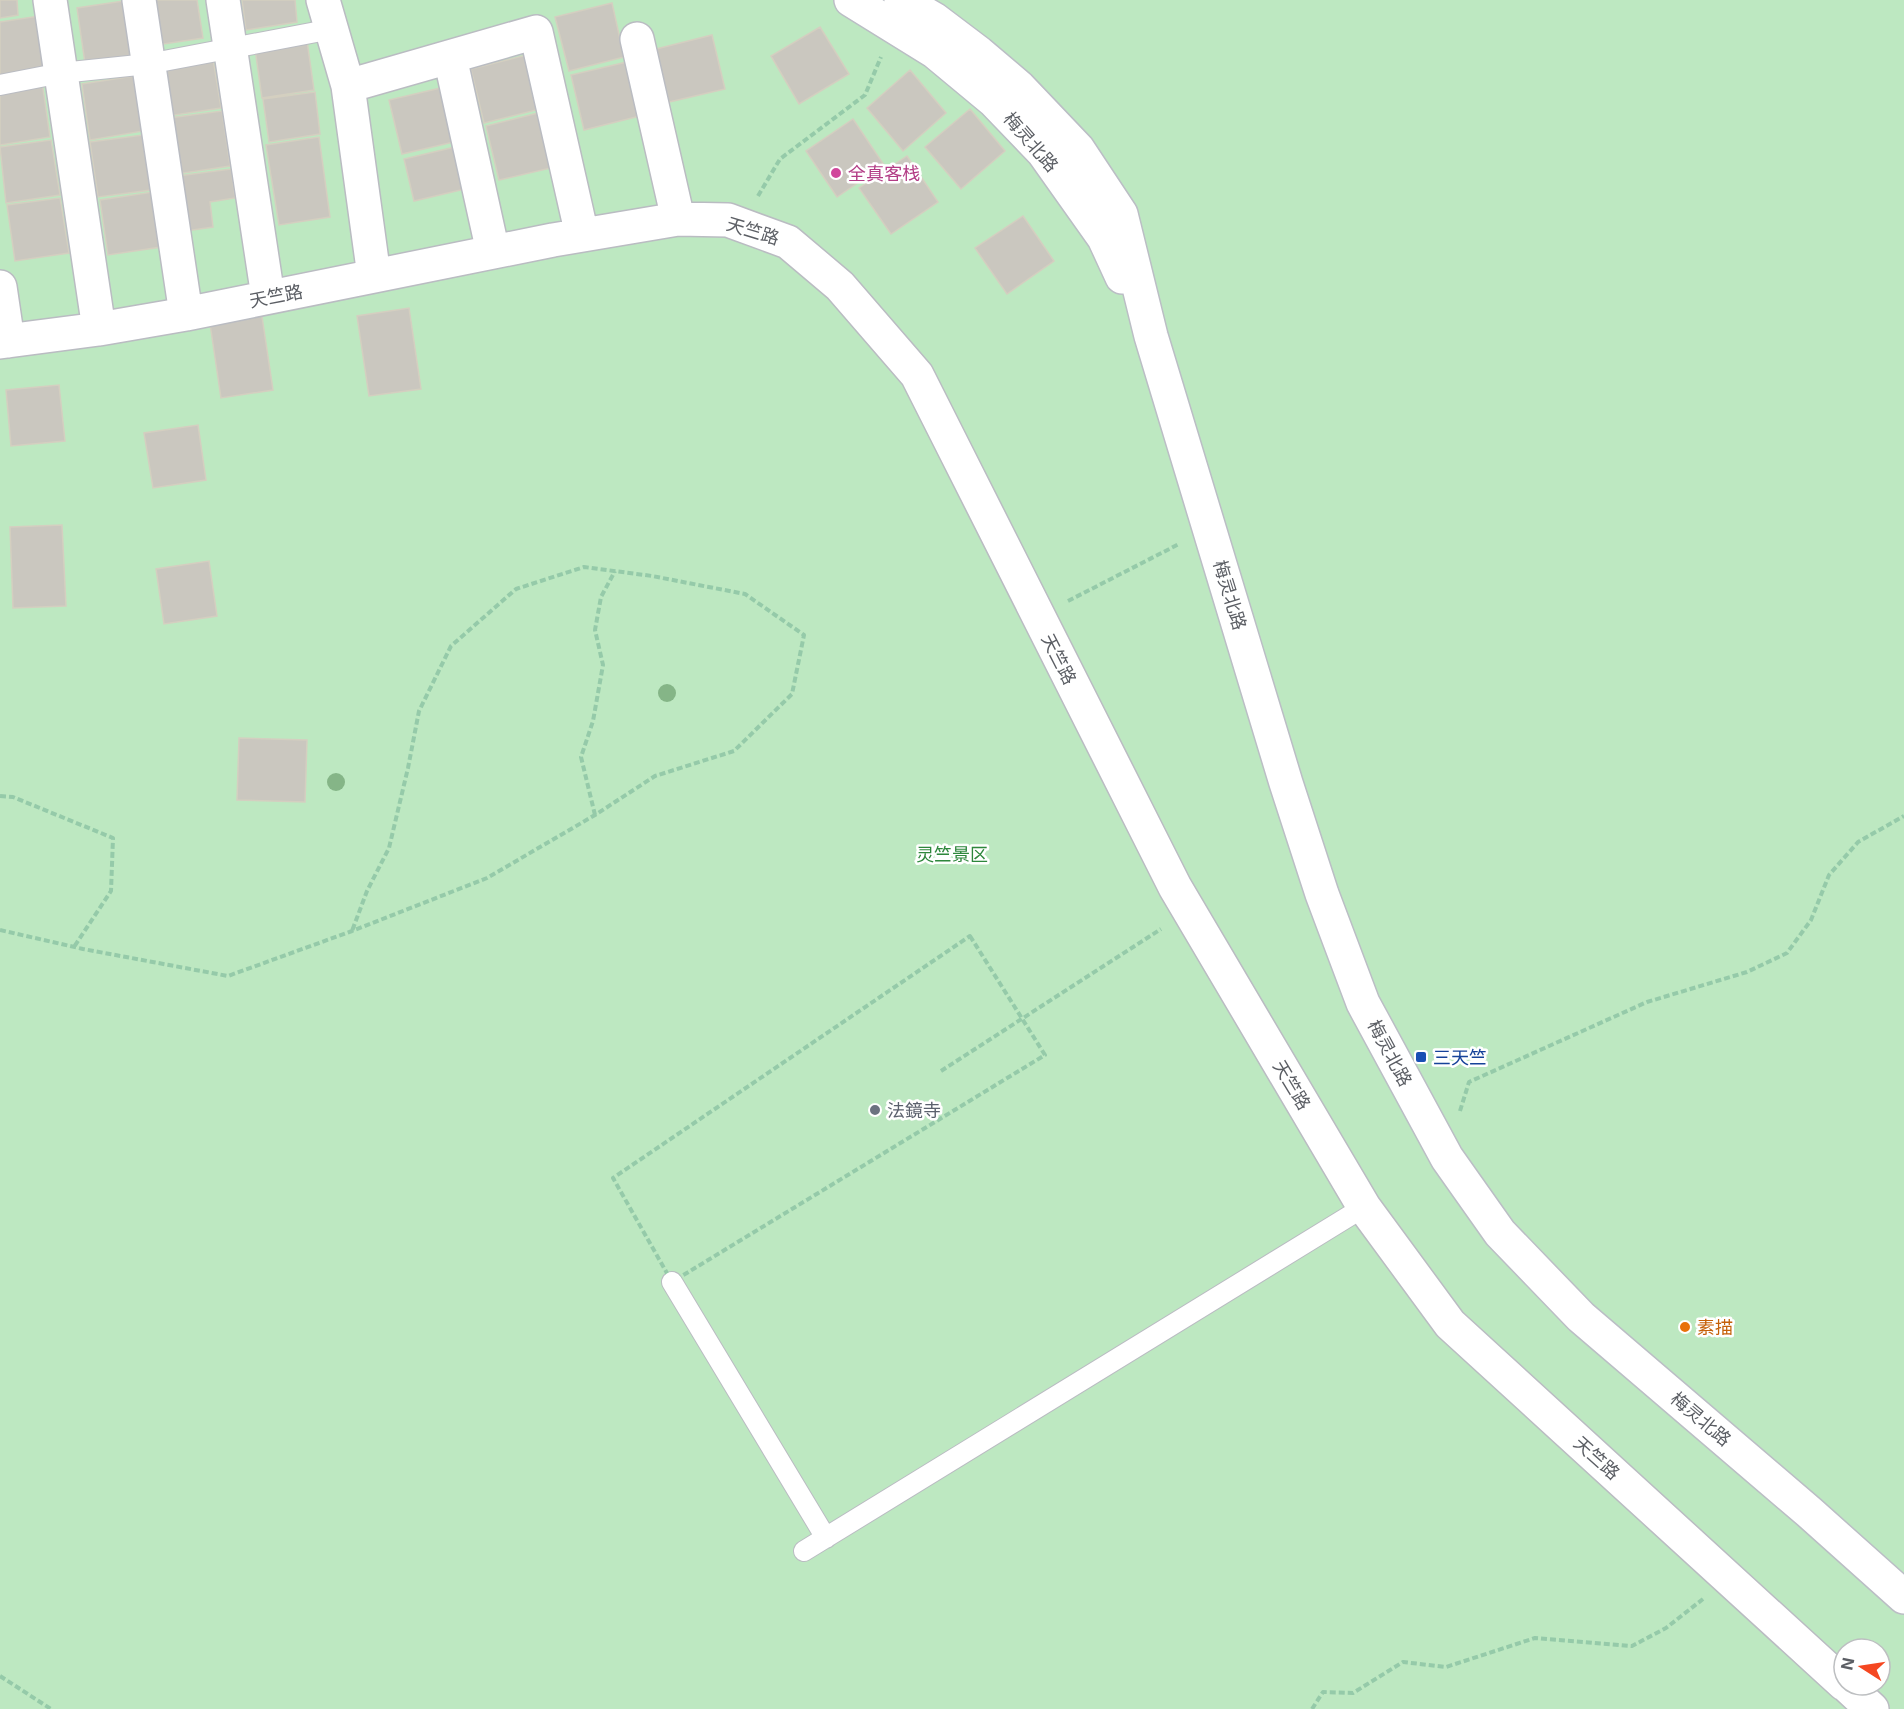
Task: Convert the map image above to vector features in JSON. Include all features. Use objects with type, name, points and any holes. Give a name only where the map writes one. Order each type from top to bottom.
[{"type":"street","points":[[50,0],[99,328]]},
{"type":"street","points":[[139,0],[186,314]]},
{"type":"street","points":[[223,0],[268,297]]},
{"type":"street","name":"梅灵北路","points":[[851,0],[898,12],[936,52],[994,101],[1043,152],[1104,238],[1151,336],[1283,772],[1326,905],[1363,1003],[1447,1158],[1500,1233],[1581,1317],[1809,1512],[1904,1597]]},
{"type":"street","points":[[328,14],[348,86],[374,276]]},
{"type":"street","points":[[348,86],[536,32],[582,235]]},
{"type":"street","points":[[637,39],[678,219]]},
{"type":"street","points":[[450,57],[493,252]]},
{"type":"street","name":"天竺路","points":[[4,341],[186,314],[493,252],[678,219],[728,220],[788,242],[840,286],[917,375],[1170,877],[1364,1207],[1450,1324],[1832,1672]]},
{"type":"street","points":[[0,287],[4,341]]},
{"type":"street","name":"天竺路","points":[[1859,1697],[1872,1709]]},
{"type":"lane","points":[[0,85],[61,73],[148,64],[230,47],[328,14]]},
{"type":"lane","points":[[804,1551],[1364,1207]]},
{"type":"lane","points":[[672,1282],[826,1538]]},
{"type":"path","points":[[741,225],[780,159],[866,95],[898,12]]},
{"type":"path","points":[[1038,616],[1210,528]]},
{"type":"path","points":[[0,930],[74,947],[228,976],[352,931],[487,878],[595,815],[655,776],[734,751],[792,694],[804,635],[745,594],[652,576],[584,567],[516,589],[451,646],[419,711],[389,848],[367,891],[352,931]]},
{"type":"path","points":[[595,815],[581,757],[593,721],[603,665],[595,630],[601,597],[615,571]]},
{"type":"path","points":[[0,796],[13,797],[113,838],[111,891],[74,947]]},
{"type":"path","points":[[1447,1158],[1469,1082],[1647,1002],[1747,972],[1787,953],[1811,920],[1829,874],[1858,842],[1904,816]]},
{"type":"path","points":[[941,1071],[1189,911]]},
{"type":"path","points":[[970,936],[1022,1018],[1045,1055],[672,1282],[613,1178],[970,936]]},
{"type":"path","points":[[1312,1709],[1323,1692],[1353,1693],[1403,1662],[1446,1667],[1535,1638],[1632,1646],[1666,1628],[1728,1578]]},
{"type":"path","points":[[0,1676],[51,1709]]},
{"type":"green space","name":"灵竺景区","points":[[0,0],[1904,0],[1904,1709],[0,1709]]},
{"type":"building","points":[[0,0],[17,0],[18,15],[0,18]]},
{"type":"building","points":[[130,0],[138,55],[85,63],[77,8]]},
{"type":"building","points":[[150,0],[197,0],[203,38],[157,45]]},
{"type":"building","points":[[242,0],[295,0],[297,22],[246,30]]},
{"type":"building","points":[[612,3],[624,57],[569,71],[555,17]]},
{"type":"building","points":[[39,16],[47,71],[0,78],[0,22]]},
{"type":"building","points":[[820,27],[849,74],[799,104],[771,56]]},
{"type":"building","points":[[712,35],[725,89],[669,102],[656,49]]},
{"type":"building","points":[[307,41],[314,90],[262,98],[255,49]]},
{"type":"building","points":[[527,55],[540,109],[484,123],[471,69]]},
{"type":"building","points":[[213,59],[221,108],[168,116],[161,67]]},
{"type":"building","points":[[627,62],[640,116],[584,130],[571,75]]},
{"type":"building","points":[[910,70],[946,113],[903,151],[867,108]]},
{"type":"building","points":[[134,76],[143,131],[90,140],[82,84]]},
{"type":"building","points":[[42,82],[50,137],[0,145],[0,88]]},
{"type":"building","points":[[445,87],[458,141],[402,154],[389,100]]},
{"type":"building","points":[[315,92],[320,134],[269,142],[263,99]]},
{"type":"building","points":[[970,109],[1005,151],[961,189],[925,147]]},
{"type":"building","points":[[222,111],[230,166],[177,174],[169,118]]},
{"type":"building","points":[[542,112],[555,167],[499,180],[486,126]]},
{"type":"building","points":[[853,119],[884,165],[837,197],[806,151]]},
{"type":"building","points":[[143,135],[151,190],[98,197],[90,142]]},
{"type":"building","points":[[319,137],[330,217],[279,225],[266,145]]},
{"type":"building","points":[[51,140],[60,195],[6,203],[0,147]]},
{"type":"building","points":[[455,147],[465,189],[414,201],[404,159]]},
{"type":"building","points":[[907,156],[938,202],[891,234],[859,188]]},
{"type":"building","points":[[231,169],[235,198],[210,202],[213,227],[186,231],[178,176]]},
{"type":"building","points":[[153,192],[161,247],[108,255],[100,200]]},
{"type":"building","points":[[60,198],[69,253],[15,261],[7,205]]},
{"type":"building","points":[[1023,216],[1054,261],[1007,294],[975,248]]},
{"type":"building","points":[[409,308],[421,389],[369,396],[357,316]]},
{"type":"building","points":[[261,310],[273,390],[221,398],[209,317]]},
{"type":"building","points":[[59,385],[65,441],[11,446],[6,390]]},
{"type":"building","points":[[198,425],[206,480],[153,488],[144,433]]},
{"type":"building","points":[[62,525],[66,606],[13,608],[10,527]]},
{"type":"building","points":[[209,561],[217,616],[164,624],[156,569]]},
{"type":"building","points":[[239,738],[307,740],[305,802],[237,800]]},
{"type":"place","name":"全真客栈","points":[[836,173]]},
{"type":"place","name":"三天竺","points":[[1421,1057]]},
{"type":"place","name":"法鏡寺","points":[[875,1110]]},
{"type":"place","name":"素描","points":[[1685,1327]]}]
